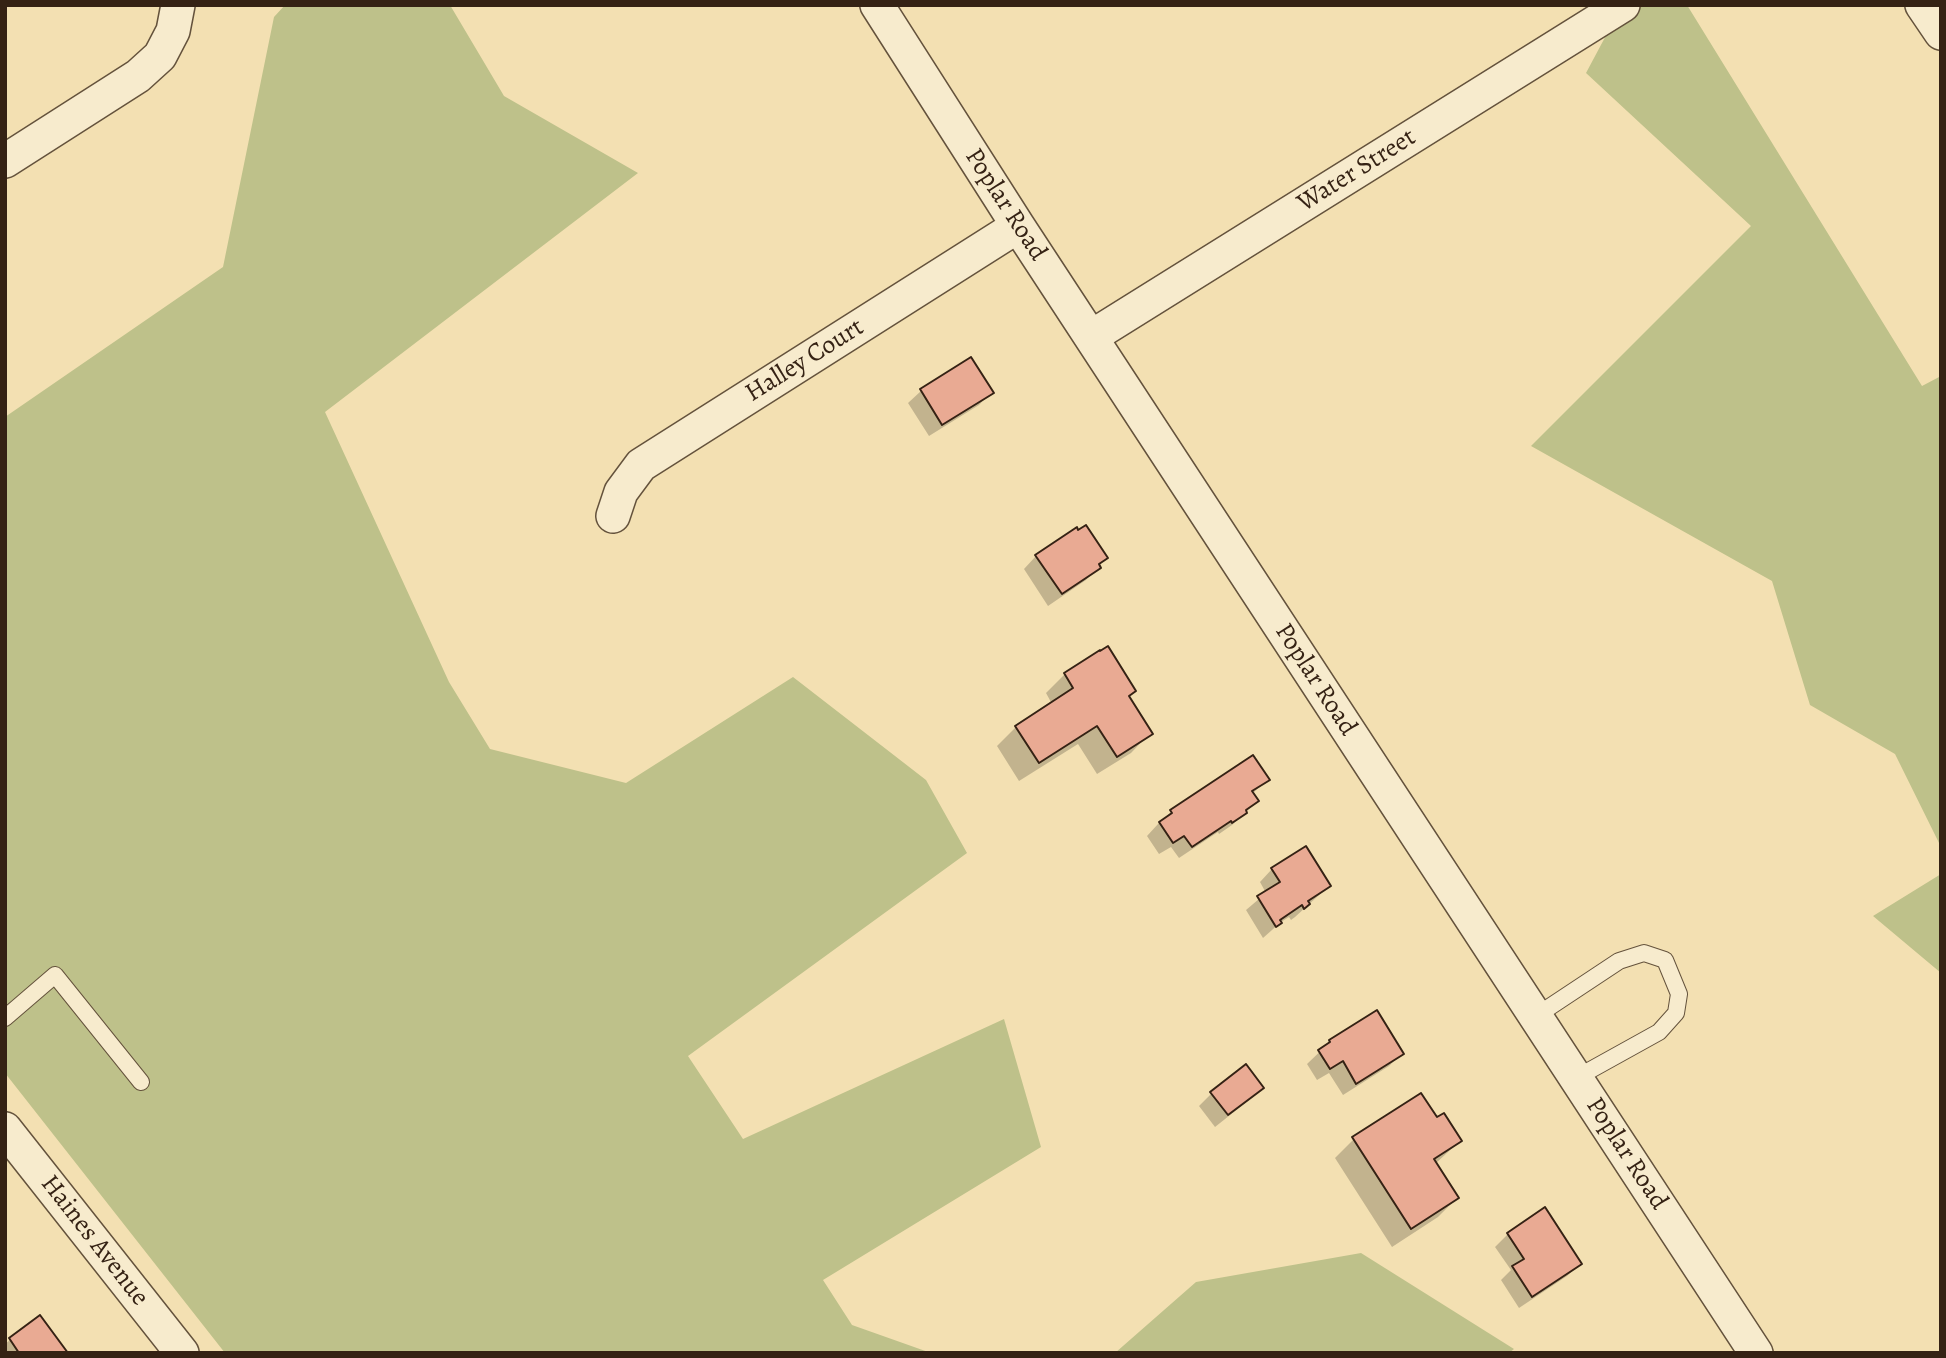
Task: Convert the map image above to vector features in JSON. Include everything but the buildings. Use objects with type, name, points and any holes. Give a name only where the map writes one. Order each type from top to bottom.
[{"type":"street","points":[[5,161],[138,76],[160,56],[173,31],[178,5]]},
{"type":"street","name":"Poplar Road","points":[[877,5],[1018,226],[1756,1353]]},
{"type":"street","name":"Water Street","points":[[1091,337],[1623,5]]},
{"type":"street","points":[[1922,5],[1941,33]]},
{"type":"street","name":"Halley Court","points":[[613,516],[621,492],[641,465],[1018,226]]},
{"type":"street","name":"Haines Avenue","points":[[5,1129],[182,1353]]},
{"type":"lane","points":[[1536,1016],[1619,961],[1644,953],[1665,960],[1679,995],[1676,1013],[1658,1032],[1576,1078]]},
{"type":"lane","points":[[5,1018],[55,975],[141,1082]]},
{"type":"green space","points":[[285,5],[450,5],[504,96],[638,173],[325,412],[449,682],[490,749],[626,783],[793,677],[926,780],[967,853],[688,1056],[743,1139],[1004,1019],[1041,1147],[823,1280],[852,1325],[931,1353],[225,1353],[5,1073],[5,417],[223,267],[274,17]]},
{"type":"green space","points":[[1603,5],[1687,5],[1922,386],[1941,376],[1941,847],[1895,754],[1810,705],[1772,581],[1531,446],[1751,226],[1586,73],[1610,28]]},
{"type":"green space","points":[[1941,874],[1941,973],[1873,916]]},
{"type":"green space","points":[[1361,1253],[1514,1349],[1509,1353],[1115,1353],[1196,1282]]}]
